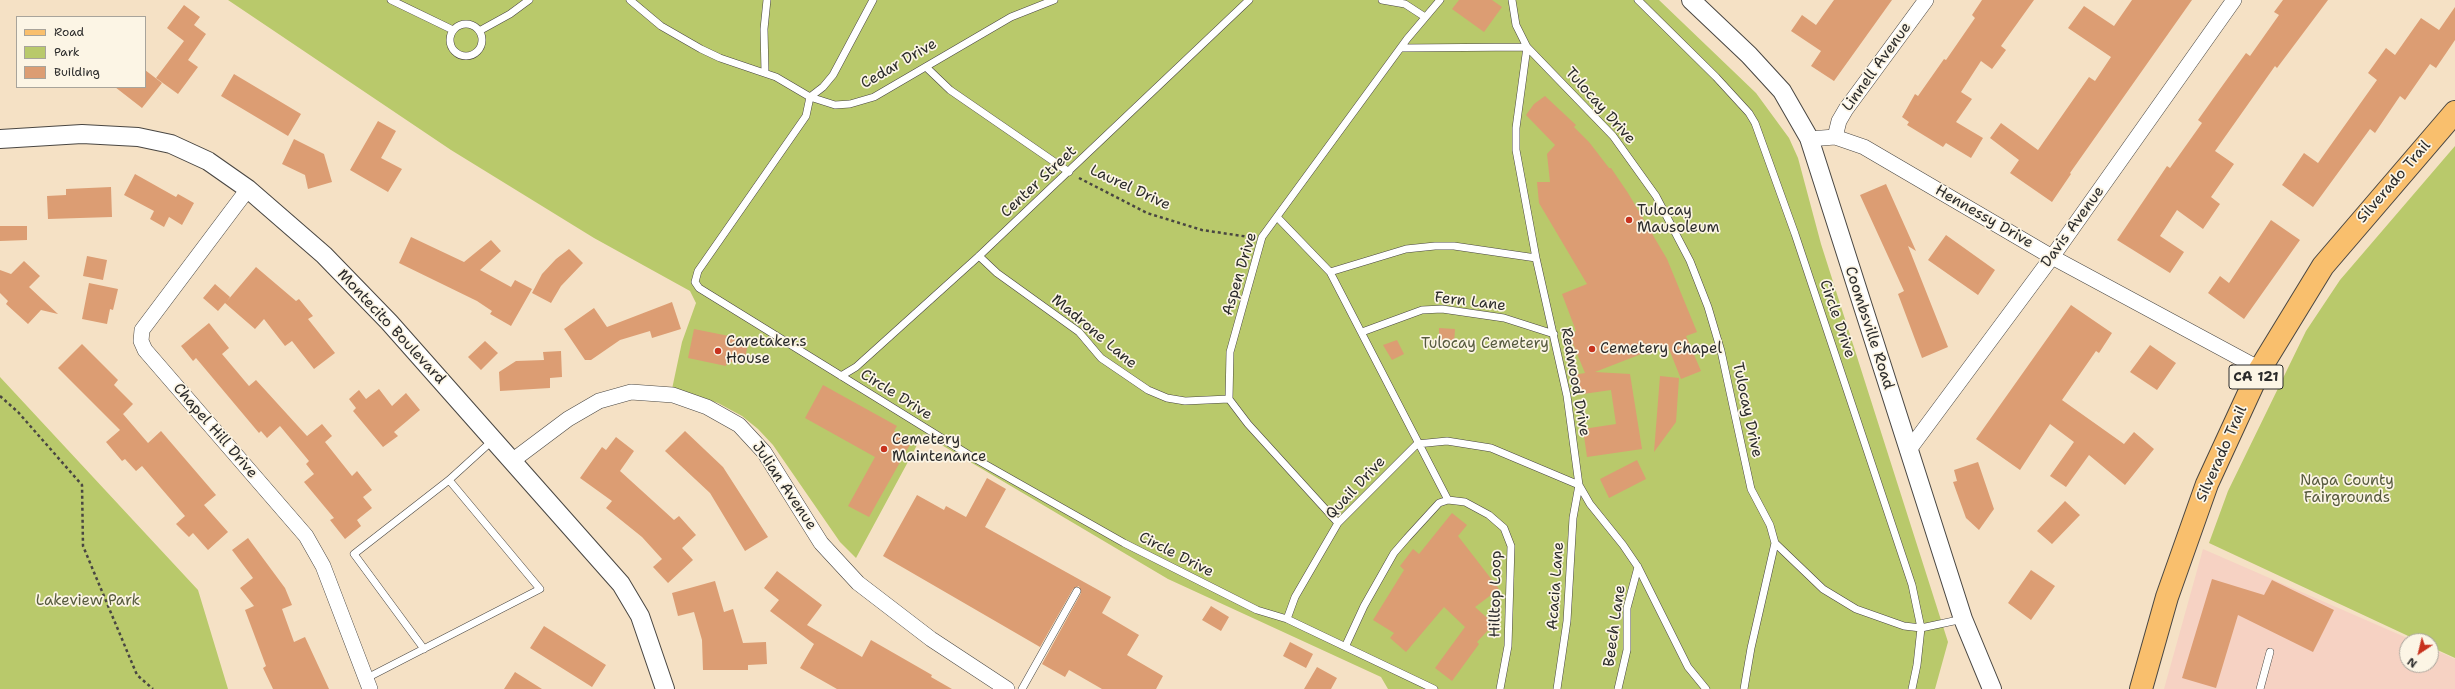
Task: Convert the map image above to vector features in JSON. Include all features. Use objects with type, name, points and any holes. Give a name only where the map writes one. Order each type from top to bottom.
[{"type":"main road","name":"Silverado Trail","points":[[2141,689],[2167,597],[2207,484],[2260,369],[2323,266],[2455,112]]},
{"type":"street","name":"Coombsville Road","points":[[1691,0],[1749,55],[1782,91],[1809,140],[1908,451],[1964,619],[1992,689]]},
{"type":"street","name":"Linnell Avenue","points":[[1834,137],[1839,121],[1846,109],[1926,0]]},
{"type":"street","name":"Davis Avenue","points":[[1908,451],[2052,257],[2234,0]]},
{"type":"street","name":"Montecito Boulevard","points":[[0,139],[82,134],[138,137],[171,144],[208,161],[248,189],[324,255],[389,322],[621,584],[640,616],[665,689]]},
{"type":"street","name":"Hennessy Drive","points":[[1809,140],[1834,137],[1864,147],[2052,257],[2260,369]]},
{"type":"street","name":"Chapel Hill Drive","points":[[248,189],[142,330],[141,341],[145,350],[306,536],[323,566],[367,684]]},
{"type":"street","name":"Julian Avenue","points":[[512,461],[568,419],[599,401],[631,392],[673,395],[707,406],[739,425],[764,452],[821,543],[858,583],[932,639],[1007,689]]},
{"type":"lane","points":[[391,0],[454,30]]},
{"type":"lane","points":[[481,30],[483,43],[479,51],[465,58],[460,56],[452,48],[450,40],[458,25],[464,25],[481,30],[510,14],[529,0]]},
{"type":"lane","name":"Cedar Drive","points":[[630,0],[661,26],[701,49],[720,58],[776,76],[810,97],[835,105],[850,104],[874,97],[926,67],[950,50],[1011,17],[1054,0]]},
{"type":"lane","points":[[765,72],[764,29],[767,0]]},
{"type":"lane","points":[[810,97],[823,87],[833,75],[873,0]]},
{"type":"lane","name":"Center Street","points":[[841,376],[856,367],[979,256],[1249,0]]},
{"type":"lane","points":[[1382,0],[1405,4],[1425,17]]},
{"type":"lane","name":"Aspen Drive","points":[[1229,399],[1230,352],[1262,238],[1401,48],[1440,0]]},
{"type":"lane","name":"Tulocay Drive","points":[[1512,0],[1516,25],[1528,47],[1614,136],[1656,196],[1690,261],[1708,307],[1721,351],[1751,488],[1770,525],[1775,543],[1750,648],[1744,689]]},
{"type":"lane","name":"Circle Drive","points":[[1638,0],[1716,77],[1749,113],[1755,123],[1794,234],[1912,585],[1920,628],[1917,665],[1912,689]]},
{"type":"lane","points":[[1401,48],[1528,47]]},
{"type":"lane","name":"Redwood Drive","points":[[1528,47],[1516,128],[1516,150],[1536,258],[1568,396],[1579,485],[1590,504],[1623,545],[1638,567],[1688,667],[1706,689]]},
{"type":"lane","name":"Laurel Drive","points":[[926,67],[950,90],[1069,172]]},
{"type":"lane","name":"Circle Drive","points":[[810,97],[806,116],[698,271],[695,282],[699,288],[974,458],[1124,543],[1257,610],[1287,619],[1346,645],[1434,689]]},
{"type":"lane","points":[[1277,217],[1330,272],[1362,332],[1417,444],[1448,500],[1438,503],[1394,553],[1364,606],[1346,645]]},
{"type":"lane","points":[[1330,272],[1392,253],[1435,246],[1536,258]]},
{"type":"lane","name":"Madrone Lane","points":[[979,256],[997,273],[1079,332],[1101,358],[1148,390],[1167,398],[1184,401],[1229,399]]},
{"type":"lane","name":"Fern Lane","points":[[1362,332],[1422,310],[1442,309],[1504,318],[1554,334]]},
{"type":"lane","points":[[1229,399],[1248,424],[1338,523]]},
{"type":"lane","points":[[424,649],[354,554],[449,480],[494,440]]},
{"type":"lane","points":[[1417,444],[1447,441],[1491,448],[1579,485]]},
{"type":"lane","name":"Quail Drive","points":[[1287,619],[1295,597],[1338,523],[1417,444]]},
{"type":"lane","points":[[367,684],[424,649],[540,589],[449,480]]},
{"type":"lane","name":"Acacia Lane","points":[[1557,689],[1567,621],[1573,518],[1579,485]]},
{"type":"lane","name":"Hilltop Loop","points":[[1448,500],[1465,502],[1489,515],[1504,528],[1511,546],[1512,561],[1508,646],[1500,689]]},
{"type":"lane","points":[[1775,543],[1823,589],[1839,600],[1881,619],[1904,626],[1920,628],[1964,619]]},
{"type":"lane","name":"Beech Lane","points":[[1618,689],[1627,650],[1627,608],[1638,567]]},
{"type":"lane","points":[[1022,689],[1077,591]]},
{"type":"lane","points":[[2260,689],[2270,652]]},
{"type":"path","name":"Laurel Drive","points":[[1069,172],[1107,194],[1147,213],[1202,230],[1241,237],[1262,238]]},
{"type":"path","points":[[0,396],[18,412],[82,485],[84,546],[137,675],[153,689]]},
{"type":"shaded area","points":[[2203,549],[2399,634],[2399,673],[2439,673],[2439,652],[2455,659],[2455,689],[2164,689]]},
{"type":"green space","name":"Tulocay Cemetery","points":[[228,0],[1659,0],[1756,93],[1789,138],[1798,158],[1821,244],[1948,642],[1935,689],[1388,689],[1381,677],[1168,579],[923,434],[856,558],[840,542],[773,445],[758,429],[742,416],[718,403],[672,389],[682,342],[696,303],[690,291],[594,238],[451,150]]},
{"type":"green space","name":"Napa County Fairgrounds","points":[[2455,146],[2455,658],[2439,651],[2439,633],[2402,633],[2209,543],[2228,491],[2306,331],[2340,280]]},
{"type":"green space","name":"Lakeview Park","points":[[0,377],[198,590],[228,689],[0,689]]},
{"type":"building","points":[[1459,0],[1492,0],[1502,7],[1484,32],[1452,9]]},
{"type":"building","points":[[1834,0],[1892,0],[1834,81],[1811,66],[1821,51],[1791,31],[1802,15],[1816,25]]},
{"type":"building","points":[[1982,0],[2034,0],[2001,46],[2006,50],[1992,69],[1981,61],[1961,92],[1972,99],[1956,122],[1983,138],[1971,158],[1946,143],[1943,147],[1907,125],[1909,122],[1902,117],[1915,94],[1918,96],[1944,59],[1946,60],[1975,18],[1972,15]]},
{"type":"building","points":[[2132,0],[2192,0],[2070,173],[2071,174],[2052,202],[2010,173],[2019,160],[1990,138],[2001,123],[2038,150],[2089,77],[2095,81],[2111,57],[2068,28],[2084,6],[2114,26]]},
{"type":"building","points":[[2283,0],[2328,0],[2277,68],[2275,66],[2215,151],[2234,164],[2211,197],[2220,204],[2203,229],[2177,210],[2160,236],[2184,252],[2170,273],[2117,240],[2167,166],[2170,168],[2202,123],[2198,120],[2220,89],[2246,53],[2250,56],[2279,15],[2274,12]]},
{"type":"building","points":[[184,5],[200,17],[194,25],[206,34],[188,60],[198,67],[178,94],[156,78],[184,41],[167,28]]},
{"type":"building","points":[[2455,7],[2455,40],[2436,68],[2430,64],[2405,100],[2400,96],[2375,133],[2370,129],[2313,207],[2282,185],[2304,153],[2318,163],[2377,80],[2368,73],[2386,48],[2395,55],[2421,18],[2439,30]]},
{"type":"building","points":[[146,71],[162,83],[142,108],[116,88],[146,88]]},
{"type":"building","points":[[234,74],[301,114],[288,136],[221,96]]},
{"type":"building","points":[[1545,96],[1576,125],[1574,127],[1589,142],[1609,168],[1611,168],[1628,193],[1667,259],[1697,332],[1686,336],[1701,371],[1681,379],[1667,344],[1595,372],[1630,374],[1642,449],[1587,457],[1583,429],[1616,424],[1611,390],[1576,395],[1573,375],[1585,373],[1569,334],[1576,331],[1562,294],[1587,284],[1539,203],[1537,182],[1550,182],[1547,154],[1555,145],[1526,115],[1534,104]]},
{"type":"building","points":[[378,121],[396,131],[381,158],[402,169],[388,192],[350,170]]},
{"type":"building","points":[[294,139],[324,154],[332,182],[308,189],[305,175],[282,164]]},
{"type":"building","points":[[135,174],[176,197],[178,194],[194,203],[182,225],[169,217],[164,227],[150,219],[154,211],[124,195]]},
{"type":"building","points":[[1886,184],[1916,251],[1908,246],[1948,347],[1922,358],[1898,294],[1904,291],[1860,195]]},
{"type":"building","points":[[111,187],[112,217],[48,219],[47,196],[66,195],[66,189]]},
{"type":"building","points":[[2271,220],[2300,240],[2244,319],[2208,293],[2220,276],[2229,283]]},
{"type":"building","points":[[0,226],[27,226],[27,240],[0,241]]},
{"type":"building","points":[[1946,235],[1995,270],[1978,295],[1928,260]]},
{"type":"building","points":[[411,237],[464,262],[491,240],[501,251],[480,270],[511,287],[515,280],[532,289],[511,326],[490,314],[492,311],[477,301],[399,263]]},
{"type":"building","points":[[569,249],[583,263],[561,286],[551,303],[532,293],[542,274],[556,259]]},
{"type":"building","points":[[87,256],[107,260],[103,280],[83,276]]},
{"type":"building","points":[[24,261],[40,276],[29,287],[58,314],[41,310],[28,324],[6,304],[8,301],[0,293],[0,270],[11,274]]},
{"type":"building","points":[[256,267],[296,301],[299,299],[313,316],[308,319],[335,353],[314,369],[292,341],[285,346],[264,319],[255,329],[225,303],[218,311],[203,298],[215,284],[230,297],[227,301]]},
{"type":"building","points":[[89,283],[118,289],[113,310],[110,309],[107,324],[82,319]]},
{"type":"building","points":[[672,302],[681,329],[652,338],[650,331],[620,340],[591,360],[585,360],[564,329],[594,308],[607,327]]},
{"type":"building","points":[[2071,305],[2112,333],[2099,353],[2096,351],[2062,400],[2124,444],[2134,432],[2154,449],[2125,485],[2089,455],[2066,487],[2050,476],[2074,442],[2050,424],[2020,470],[1976,439]]},
{"type":"building","points":[[209,323],[229,348],[222,354],[249,386],[256,380],[307,436],[322,424],[332,436],[325,442],[352,476],[357,471],[372,490],[363,497],[372,508],[357,520],[361,526],[345,539],[330,520],[334,518],[304,482],[314,474],[306,464],[309,461],[280,426],[267,438],[261,431],[259,433],[196,358],[193,361],[181,346]]},
{"type":"building","points":[[1439,328],[1455,329],[1454,344],[1439,343]]},
{"type":"building","name":"Caretaker.s House","points":[[694,329],[739,338],[738,341],[748,343],[744,365],[727,361],[726,366],[688,358]]},
{"type":"building","points":[[1397,340],[1404,354],[1392,360],[1383,345]]},
{"type":"building","points":[[485,341],[498,353],[481,370],[468,357]]},
{"type":"building","points":[[82,344],[118,380],[114,385],[133,404],[123,414],[148,443],[161,431],[216,495],[204,505],[228,532],[208,550],[193,533],[189,537],[176,524],[185,516],[142,466],[136,471],[125,459],[122,461],[106,442],[120,430],[58,368]]},
{"type":"building","points":[[2150,345],[2176,363],[2157,390],[2130,372]]},
{"type":"building","points":[[561,351],[562,377],[550,378],[550,388],[500,391],[499,372],[516,361],[544,360],[543,352]]},
{"type":"building","points":[[1660,376],[1679,378],[1676,422],[1654,452]]},
{"type":"building","name":"Cemetery Maintenance","points":[[823,385],[897,426],[894,431],[912,441],[869,517],[848,506],[875,457],[805,418]]},
{"type":"building","points":[[379,389],[392,406],[406,393],[420,410],[394,432],[398,436],[383,447],[353,411],[356,408],[349,399],[359,390],[366,399]]},
{"type":"building","points":[[685,431],[723,467],[768,537],[745,551],[710,493],[665,451]]},
{"type":"building","points":[[616,437],[634,451],[620,471],[674,520],[679,516],[696,535],[682,548],[693,560],[668,583],[653,567],[662,559],[642,537],[606,508],[612,501],[580,478],[602,447],[606,450]]},
{"type":"building","points":[[1637,460],[1646,479],[1609,498],[1600,479]]},
{"type":"building","points":[[1978,462],[1994,509],[1979,530],[1966,518],[1953,482],[1957,481],[1954,470]]},
{"type":"building","points":[[987,478],[1006,489],[985,527],[1111,597],[1102,613],[1139,635],[1127,655],[1163,676],[1156,689],[1102,689],[1069,670],[1065,677],[1042,664],[1081,593],[1079,586],[1073,589],[1040,647],[883,556],[917,495],[944,510],[946,506],[966,517]]},
{"type":"building","points":[[2065,501],[2080,515],[2052,544],[2037,531]]},
{"type":"building","points":[[1452,513],[1467,525],[1458,536],[1499,589],[1475,607],[1494,624],[1477,642],[1479,644],[1452,681],[1435,668],[1465,627],[1444,607],[1406,652],[1390,638],[1394,633],[1373,620],[1404,570],[1400,566],[1413,549],[1419,554]]},
{"type":"building","points":[[248,538],[285,588],[292,605],[282,609],[294,642],[305,637],[329,689],[273,689],[263,668],[266,666],[245,610],[254,606],[240,588],[253,578],[232,550]]},
{"type":"building","points":[[2031,570],[2055,586],[2031,620],[2008,603]]},
{"type":"building","points":[[777,571],[822,605],[807,625],[862,657],[871,640],[932,675],[931,677],[952,689],[837,689],[800,668],[814,644],[770,611],[779,600],[764,588]]},
{"type":"building","points":[[2212,579],[2264,595],[2272,580],[2334,610],[2313,652],[2238,615],[2216,688],[2182,678]]},
{"type":"building","points":[[715,581],[724,612],[733,609],[743,643],[766,642],[767,664],[748,665],[748,670],[703,670],[702,640],[694,612],[678,616],[672,593]]},
{"type":"building","points":[[1211,606],[1229,617],[1221,631],[1202,620]]},
{"type":"building","points":[[544,626],[606,665],[592,687],[530,648]]},
{"type":"building","points":[[1290,642],[1313,654],[1306,668],[1283,656]]},
{"type":"building","points":[[1317,667],[1337,678],[1331,689],[1304,689]]},
{"type":"building","points":[[515,672],[542,689],[504,689]]},
{"type":"place","name":"Tulocay Mausoleum","points":[[1629,220]]},
{"type":"place","name":"Cemetery Chapel","points":[[1592,349]]},
{"type":"place","name":"Caretaker.s House","points":[[718,351]]},
{"type":"place","name":"Cemetery Maintenance","points":[[884,449]]}]
